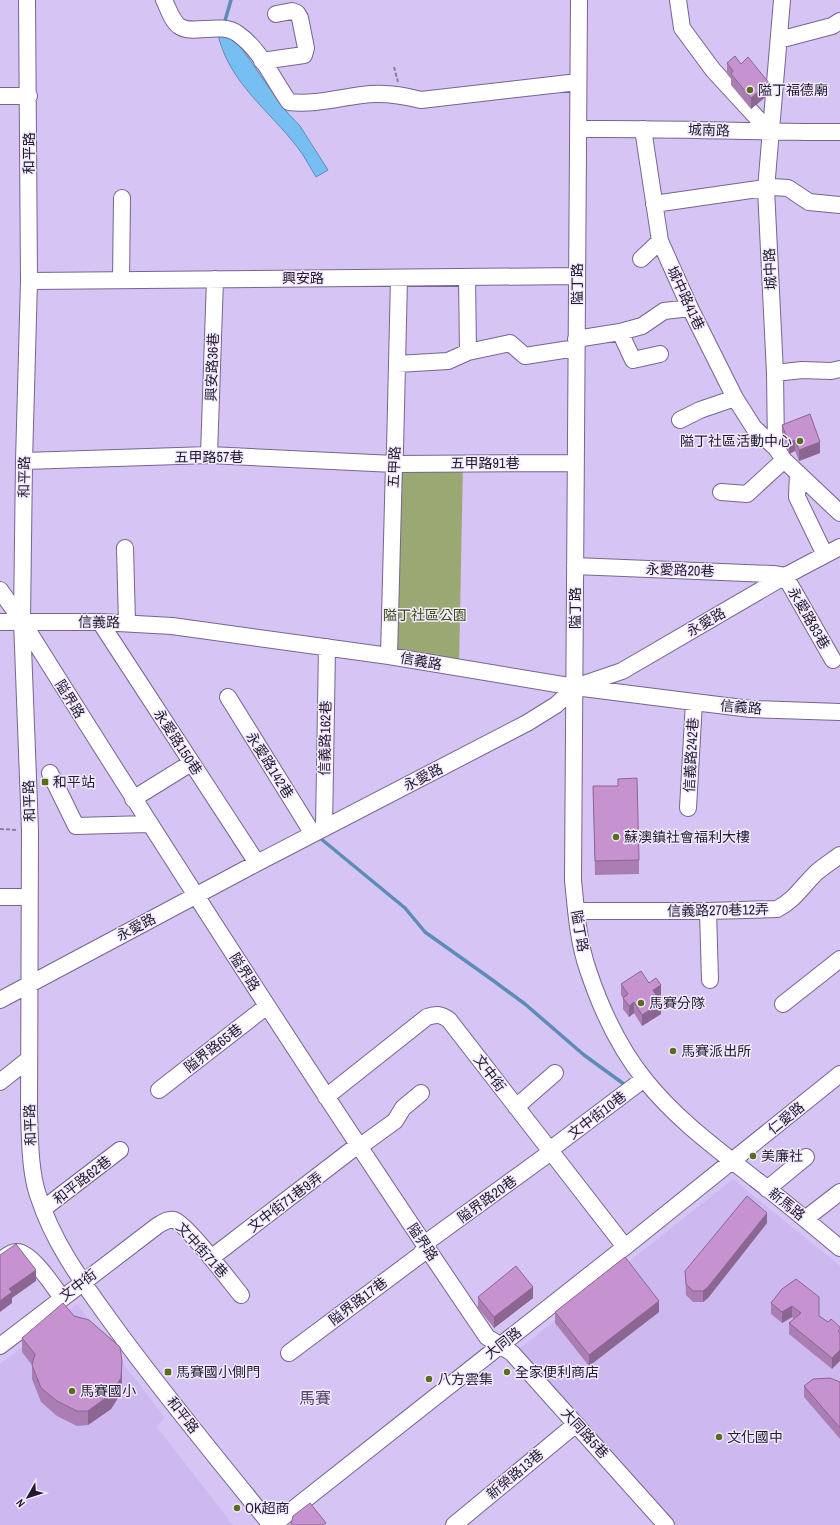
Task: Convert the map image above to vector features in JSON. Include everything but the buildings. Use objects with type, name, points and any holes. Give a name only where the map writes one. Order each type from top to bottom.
[{"type":"street","name":"和平路","points":[[27,0],[30,281],[24,461],[22,621],[30,830],[29,1114],[31,1158],[37,1193],[49,1225],[58,1243],[83,1282],[144,1366],[272,1525]]},
{"type":"street","points":[[164,0],[176,22],[184,29],[230,29],[247,40],[289,102],[306,104],[364,95],[382,94],[401,95],[420,100],[578,82]]},
{"type":"street","name":"隘丁路","points":[[579,0],[573,880],[578,928],[588,969],[605,1015],[620,1044],[644,1079],[665,1104],[696,1132],[732,1161]]},
{"type":"street","points":[[678,0],[682,28],[713,70],[770,132]]},
{"type":"street","name":"城中路","points":[[780,454],[766,189],[770,132],[780,40],[782,0]]},
{"type":"street","points":[[262,61],[304,55],[306,48],[300,18],[297,13],[292,11],[276,14]]},
{"type":"street","points":[[780,40],[832,26],[840,21]]},
{"type":"street","points":[[0,96],[29,96]]},
{"type":"street","name":"城南路","points":[[578,130],[643,129],[840,132]]},
{"type":"street","name":"城中路41巷","points":[[643,129],[660,241],[690,308],[735,398],[754,428],[780,454]]},
{"type":"street","points":[[654,204],[772,187],[788,188],[809,202],[840,205]]},
{"type":"street","points":[[121,280],[122,198]]},
{"type":"street","points":[[641,259],[660,241]]},
{"type":"street","name":"興安路","points":[[30,281],[577,276]]},
{"type":"street","points":[[467,277],[468,352]]},
{"type":"street","name":"五甲路","points":[[389,656],[398,278]]},
{"type":"street","name":"興安路36巷","points":[[209,455],[215,279]]},
{"type":"street","points":[[397,364],[448,361],[468,352],[510,343],[525,356],[642,326],[664,311],[690,308]]},
{"type":"street","points":[[620,332],[633,360],[660,354]]},
{"type":"street","points":[[775,373],[802,370],[831,371],[840,368]]},
{"type":"street","points":[[680,420],[700,410],[735,398]]},
{"type":"street","points":[[721,492],[747,494],[780,454],[840,513]]},
{"type":"street","name":"五甲路57巷","points":[[24,461],[209,455],[394,464]]},
{"type":"street","name":"五甲路91巷","points":[[394,464],[576,463]]},
{"type":"street","points":[[798,473],[797,498],[825,555]]},
{"type":"street","name":"永愛路","points":[[0,1000],[196,895],[528,723],[556,705],[575,687],[622,671],[785,576],[840,547]]},
{"type":"street","points":[[125,548],[127,623]]},
{"type":"street","name":"永愛路20巷","points":[[575,566],[773,574],[785,576]]},
{"type":"street","name":"永愛路83巷","points":[[785,576],[833,660]]},
{"type":"street","name":"隘界路","points":[[0,590],[22,621],[148,824],[196,895],[326,1097],[487,1337],[500,1346]]},
{"type":"street","name":"信義路","points":[[0,622],[100,622],[172,626],[389,656],[575,687],[751,710],[840,712]]},
{"type":"street","name":"永愛路150巷","points":[[100,622],[257,863]]},
{"type":"street","name":"信義路162巷","points":[[318,831],[327,647]]},
{"type":"street","name":"永愛路142巷","points":[[228,697],[318,831]]},
{"type":"street","name":"信義路242巷","points":[[688,808],[694,702]]},
{"type":"street","points":[[133,799],[191,763]]},
{"type":"street","points":[[50,773],[76,826],[148,824]]},
{"type":"street","name":"信義路270巷12弄","points":[[576,911],[708,911],[778,909],[794,898],[816,873],[840,855]]},
{"type":"street","points":[[0,897],[29,897]]},
{"type":"street","points":[[708,911],[710,980]]},
{"type":"street","points":[[783,1004],[840,959]]},
{"type":"street","name":"隘界路65巷","points":[[159,1090],[267,1006]]},
{"type":"street","name":"文中街","points":[[326,1097],[428,1017],[435,1014],[442,1015],[449,1020],[625,1247]]},
{"type":"street","points":[[0,1082],[29,1059]]},
{"type":"street","points":[[516,1107],[555,1074]]},
{"type":"street","name":"仁愛路","points":[[732,1161],[840,1074]]},
{"type":"street","name":"文中街10巷","points":[[550,1152],[644,1079]]},
{"type":"street","name":"文中街71巷9弄","points":[[211,1258],[358,1145],[366,1142],[394,1121],[403,1108],[421,1093]]},
{"type":"street","name":"和平路62巷","points":[[43,1209],[120,1150]]},
{"type":"street","name":"隘界路20巷","points":[[426,1247],[431,1239],[550,1152]]},
{"type":"street","points":[[767,1189],[806,1157]]},
{"type":"street","name":"新馬路","points":[[732,1161],[840,1248]]},
{"type":"street","name":"大同路","points":[[272,1525],[732,1161]]},
{"type":"street","points":[[805,1219],[840,1192]]},
{"type":"street","name":"文中街71巷","points":[[157,1226],[167,1220],[175,1220],[182,1224],[241,1295]]},
{"type":"street","name":"文中街","points":[[0,1346],[157,1226]]},
{"type":"street","name":"隘界路17巷","points":[[289,1354],[420,1255],[426,1247]]},
{"type":"street","points":[[0,1261],[16,1252],[23,1252],[30,1258],[62,1298]]},
{"type":"street","name":"大同路5巷","points":[[500,1346],[512,1353],[666,1525]]},
{"type":"street","name":"新榮路13巷","points":[[454,1525],[576,1424]]},
{"type":"shaded area","name":"文化國中","points":[[733,1179],[840,1266],[840,1525],[676,1525],[519,1349]]},
{"type":"shaded area","name":"馬賽國小","points":[[77,1304],[165,1418],[156,1426],[233,1525],[0,1525],[0,1364]]},
{"type":"green space","name":"隘丁社區公園","points":[[463,463],[459,667],[389,656],[394,464]]},
{"type":"water","points":[[223,31],[238,43],[284,109],[300,126],[328,170],[316,177],[305,158],[287,134],[240,81],[223,51],[218,34]]},
{"type":"waterway","points":[[224,24],[231,0]]},
{"type":"waterway","points":[[320,838],[405,908],[425,932],[525,1004],[584,1055],[628,1087]]},
{"type":"place","name":"隘丁福德廟","points":[[750,90]]},
{"type":"place","name":"隘丁社區活動中心","points":[[800,441]]},
{"type":"place","name":"和平站","points":[[45,782]]},
{"type":"place","name":"蘇澳鎮社會福利大樓","points":[[616,837]]},
{"type":"place","name":"馬賽分隊","points":[[641,1003]]},
{"type":"place","name":"馬賽派出所","points":[[673,1051]]},
{"type":"place","name":"美廉社","points":[[753,1156]]},
{"type":"place","name":"馬賽國小側門","points":[[168,1372]]},
{"type":"place","name":"全家便利商店","points":[[507,1372]]},
{"type":"place","name":"八方雲集","points":[[429,1379]]},
{"type":"place","name":"馬賽國小","points":[[72,1391]]},
{"type":"place","name":"文化國中","points":[[719,1437]]},
{"type":"place","name":"OK超商","points":[[237,1508]]},
{"type":"district","name":"馬賽","points":[[315,1398]]}]
